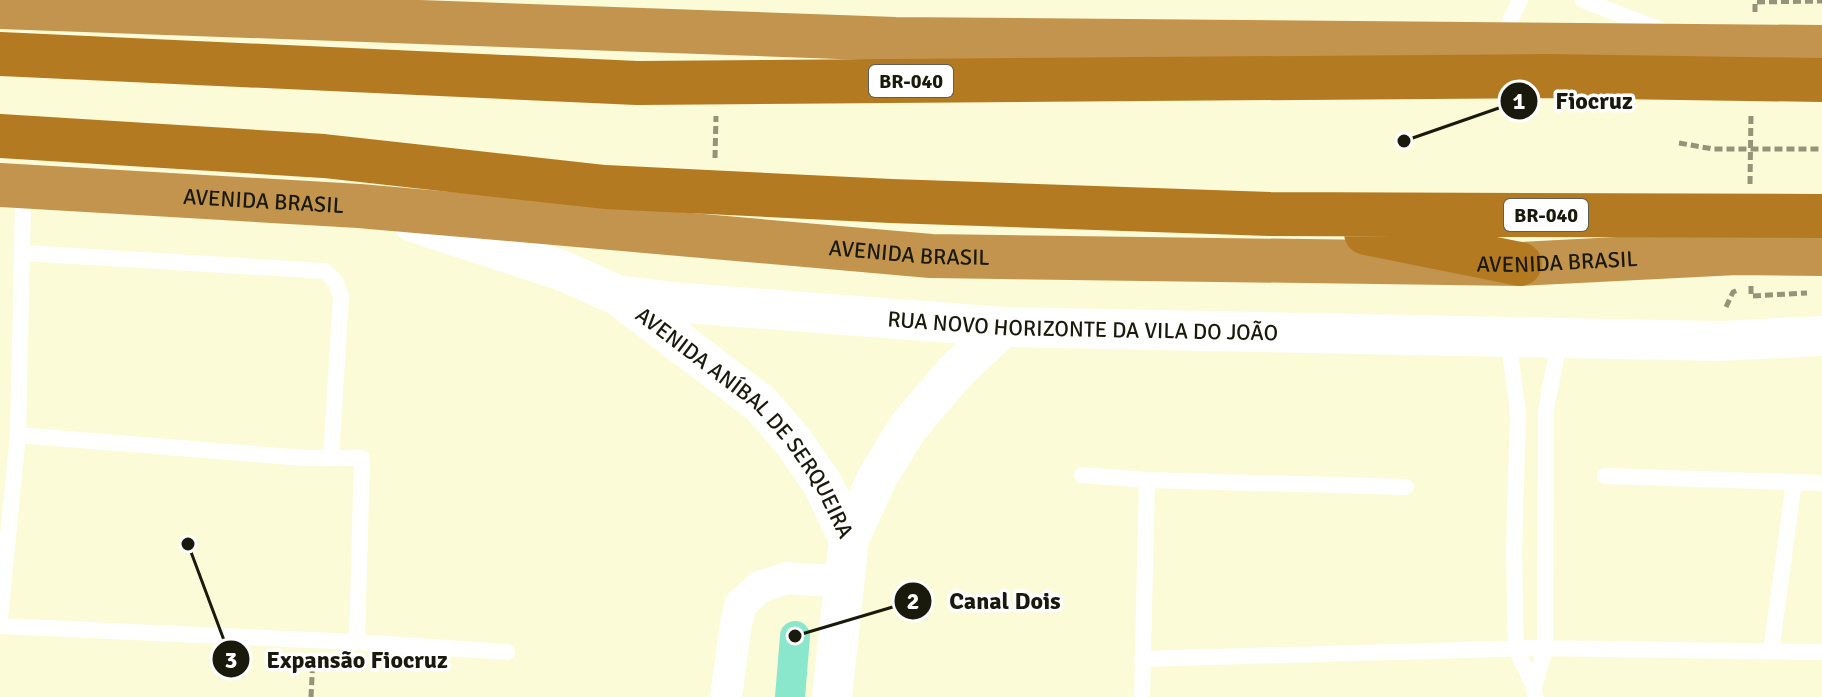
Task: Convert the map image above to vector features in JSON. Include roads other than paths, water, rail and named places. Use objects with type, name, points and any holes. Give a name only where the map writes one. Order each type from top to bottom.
[{"type":"highway","points":[[0,7],[433,15],[895,39],[1822,47]]},
{"type":"highway","name":"BR-040","points":[[0,54],[637,83],[1547,76],[1822,80]]},
{"type":"highway","name":"AVENIDA BRASIL","points":[[0,136],[324,156],[605,187],[891,201],[1270,214],[1822,216]]},
{"type":"highway","name":"AVENIDA BRASIL","points":[[18,200],[359,206],[931,256],[1520,264],[1736,253],[1822,254]]},
{"type":"highway","points":[[1270,214],[1520,264]]},
{"type":"street","name":"RUA NOVO HORIZONTE DA VILA DO JOÃO","points":[[359,206],[471,239],[563,271],[617,295],[672,302],[1003,327],[1719,341],[1822,336]]},
{"type":"street","name":"AVENIDA ANÍBAL DE SERQUEIRA","points":[[617,295],[761,404],[793,441],[822,483],[849,539]]},
{"type":"street","name":"AVENIDA ANÍBAL DE SERQUEIRA","points":[[849,539],[878,476],[909,426],[955,372],[1003,327]]},
{"type":"street","points":[[832,697],[849,539]]},
{"type":"street","points":[[726,697],[741,604],[760,587],[787,578],[846,582]]},
{"type":"lane","points":[[1500,43],[1520,0]]},
{"type":"lane","points":[[1583,0],[1699,45]]},
{"type":"lane","points":[[0,619],[18,435],[24,253],[18,200]]},
{"type":"lane","points":[[24,253],[325,271],[335,281],[341,296],[331,458]]},
{"type":"lane","points":[[1508,336],[1518,413],[1514,551],[1516,649],[1534,692]]},
{"type":"lane","points":[[1534,692],[1545,649],[1546,410],[1560,336]]},
{"type":"lane","points":[[18,435],[304,458],[362,458],[357,642]]},
{"type":"lane","points":[[1082,475],[1147,480],[1406,487]]},
{"type":"lane","points":[[1605,476],[1822,483]]},
{"type":"lane","points":[[1142,697],[1147,480]]},
{"type":"lane","points":[[1771,652],[1794,482]]},
{"type":"lane","points":[[0,626],[507,652]]},
{"type":"lane","points":[[1142,659],[1516,649],[1822,652]]},
{"type":"waterway","points":[[790,697],[795,636]]},
{"type":"place","name":"Fiocruz","points":[[1404,141]]},
{"type":"place","name":"Expansão Fiocruz","points":[[188,544]]},
{"type":"place","name":"Canal Dois","points":[[795,636]]}]
